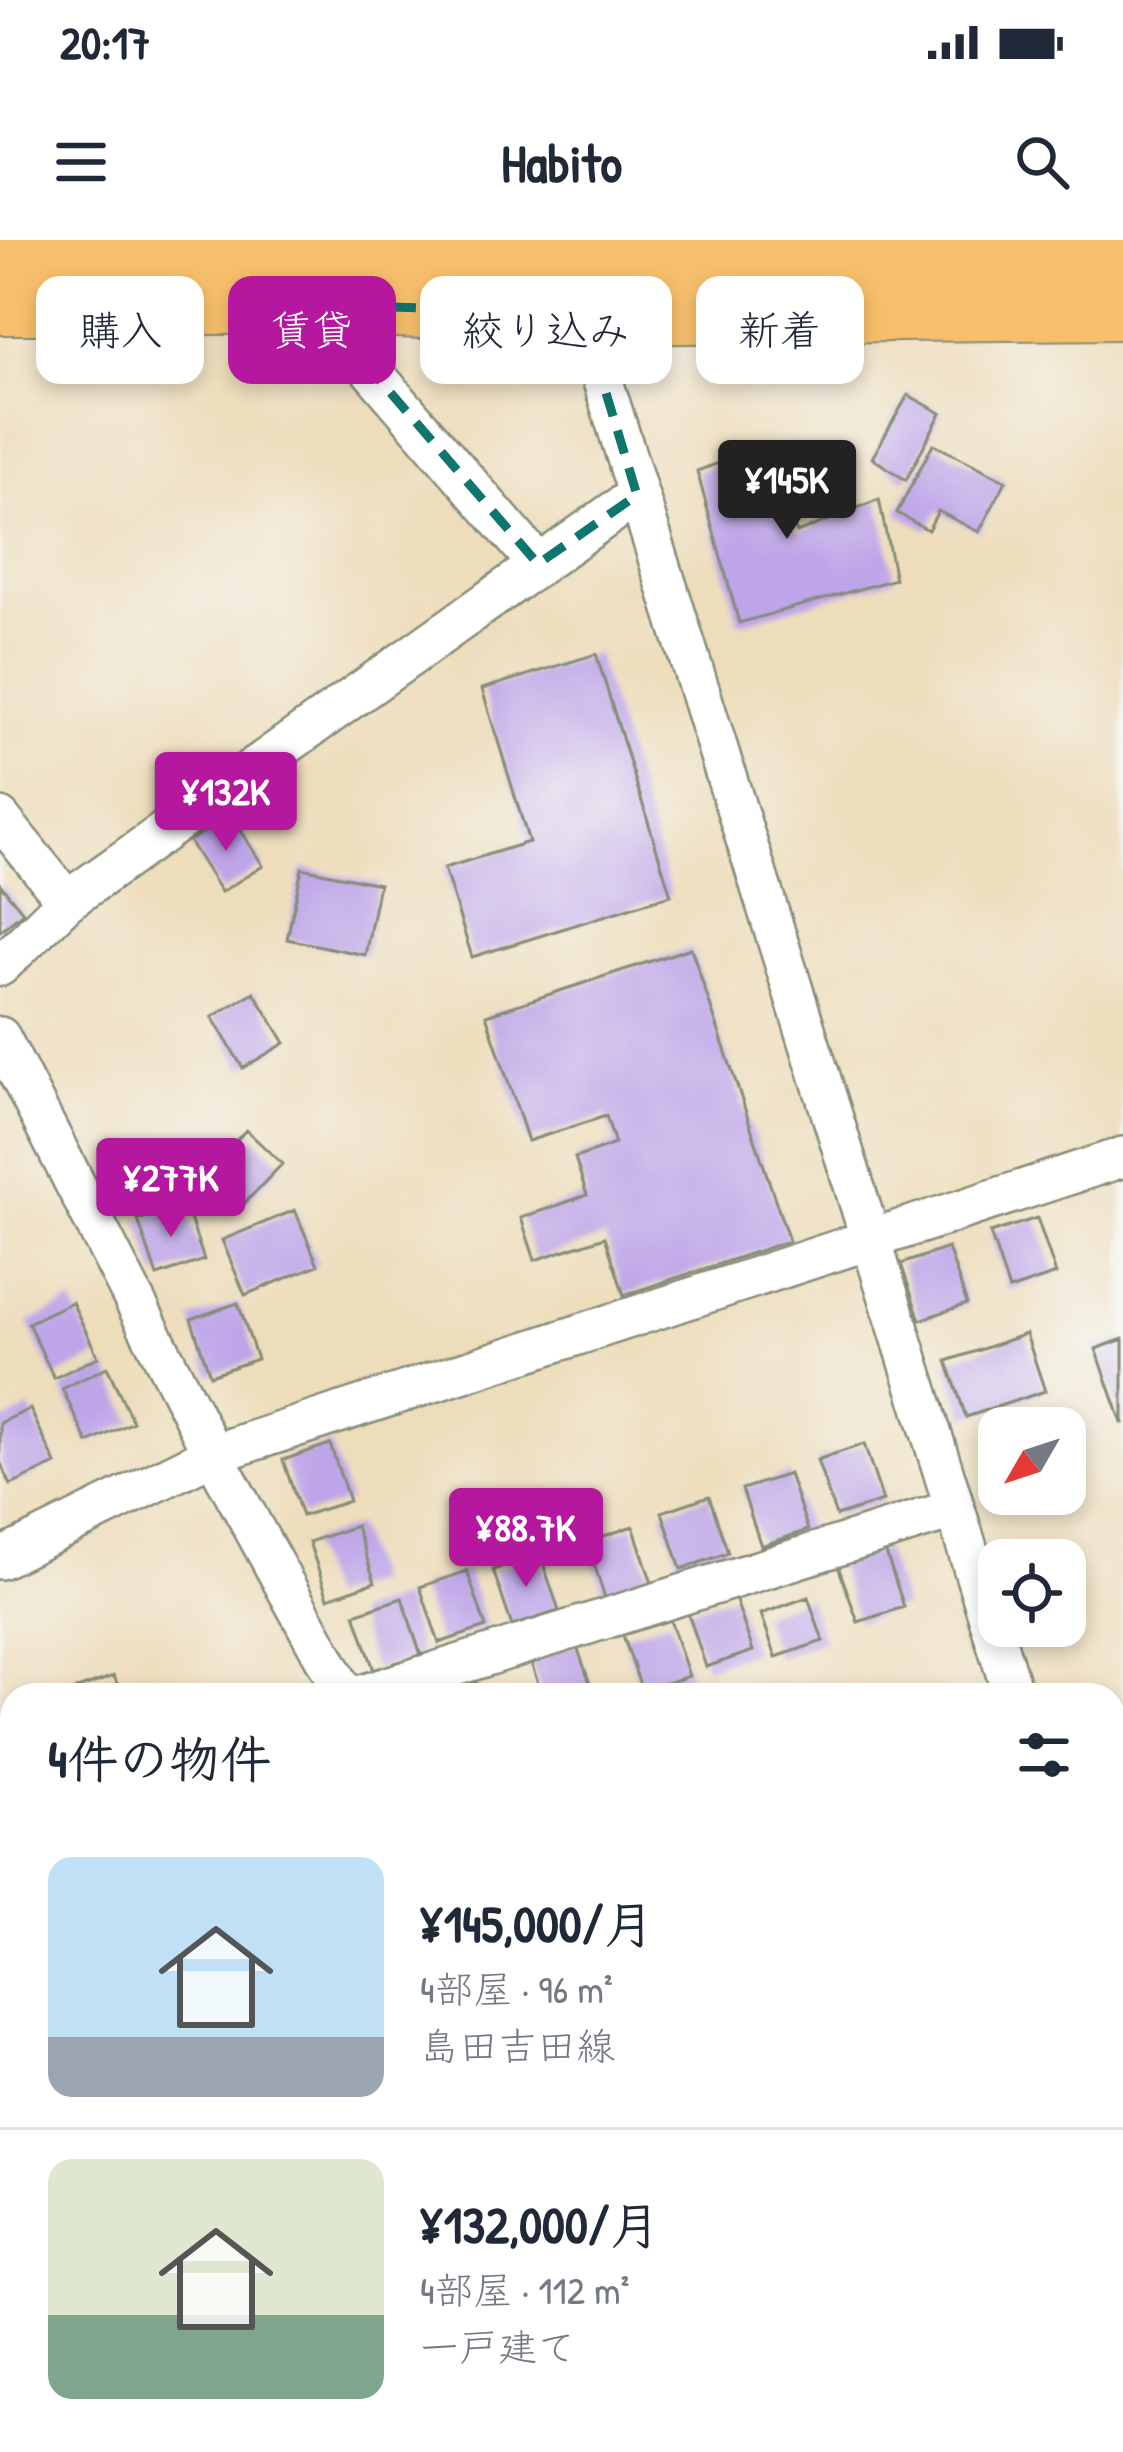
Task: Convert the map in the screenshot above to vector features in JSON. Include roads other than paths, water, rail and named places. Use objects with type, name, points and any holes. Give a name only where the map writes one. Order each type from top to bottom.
[{"type":"main road","points":[[560,272],[944,247],[1123,256]]},
{"type":"main road","points":[[0,259],[560,272],[1123,310]]},
{"type":"main road","points":[[0,304],[307,267]]},
{"type":"street","points":[[307,267],[538,563]]},
{"type":"street","points":[[560,272],[637,495],[1009,1683]]},
{"type":"street","points":[[0,966],[67,901],[637,495]]},
{"type":"street","points":[[0,818],[67,901]]},
{"type":"street","points":[[0,1037],[213,1454],[337,1683]]},
{"type":"street","points":[[0,1558],[213,1454],[1123,1156]]},
{"type":"street","points":[[400,1683],[955,1510]]}]
